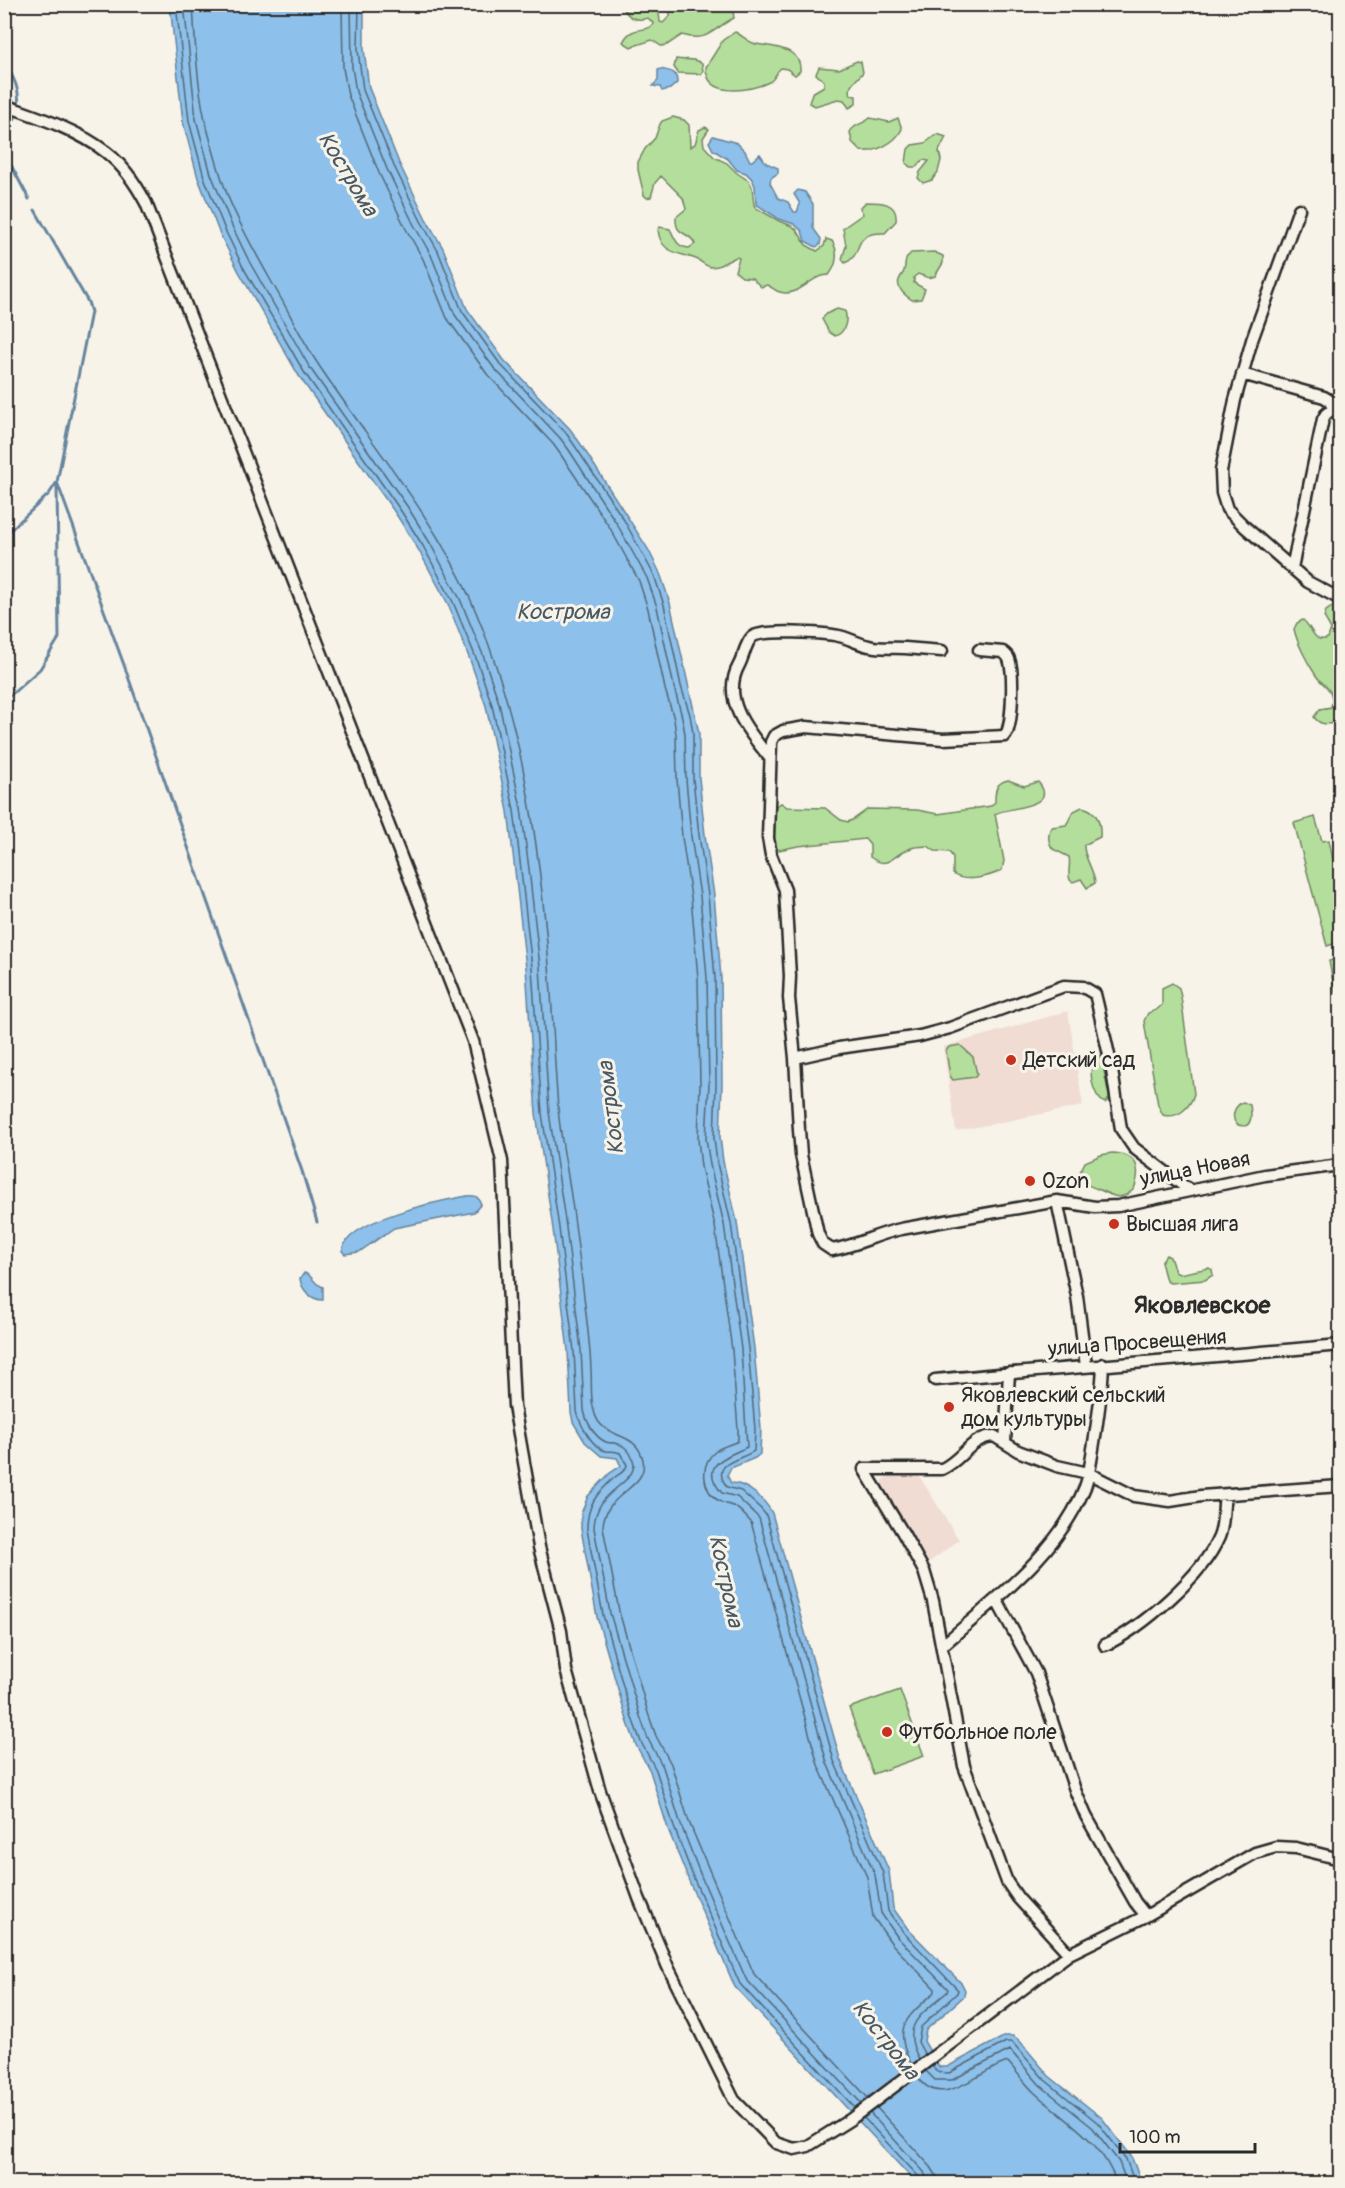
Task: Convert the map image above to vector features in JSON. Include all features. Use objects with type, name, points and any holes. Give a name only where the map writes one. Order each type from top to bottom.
[{"type":"street","points":[[4,105],[67,130],[106,151],[135,182],[147,203],[473,1041],[502,1161],[514,1406],[539,1547],[561,1631],[566,1671],[600,1791],[639,1898],[668,1967],[734,2100],[776,2143],[794,2149],[808,2146],[851,2119],[1069,1954],[1146,1916],[1255,1853],[1276,1847],[1296,1848],[1341,1859]]},
{"type":"street","points":[[1299,209],[1235,400],[1221,471],[1224,501],[1227,509],[1245,527],[1292,568],[1314,586],[1341,599]]},
{"type":"street","points":[[1242,374],[1324,397],[1337,406],[1326,414],[1321,427],[1292,568]]},
{"type":"street","points":[[770,758],[747,729],[740,716],[732,683],[750,639],[754,635],[788,632],[819,634],[840,636],[868,646],[942,651]]},
{"type":"street","points":[[979,650],[1003,652],[1009,659],[1011,671],[1010,726],[1005,736],[943,739],[806,727],[783,731],[774,736],[771,742],[768,838],[771,855],[785,890],[790,976],[789,999],[795,1058],[839,1048],[920,1036],[950,1028],[1064,986],[1083,987],[1095,994],[1111,1064],[1120,1129],[1134,1148],[1189,1190]]},
{"type":"street","name":"улица Новая","points":[[795,1058],[801,1155],[815,1225],[820,1239],[827,1248],[832,1250],[853,1246],[881,1233],[1057,1201],[1095,1207],[1118,1206],[1265,1175],[1341,1165]]},
{"type":"street","points":[[1057,1201],[1077,1296],[1086,1366]]},
{"type":"street","name":"улица Просвещения","points":[[935,1380],[1341,1345]]},
{"type":"street","points":[[942,1646],[996,1599],[1053,1540],[1085,1486],[1097,1425],[1103,1364]]},
{"type":"street","points":[[1005,1442],[1009,1373]]},
{"type":"street","points":[[1069,1954],[1018,1898],[1007,1882],[964,1766],[933,1601],[924,1572],[864,1469],[942,1469],[950,1466],[980,1439],[994,1436],[1018,1451],[1057,1466],[1088,1473],[1134,1496],[1170,1501],[1341,1486]]},
{"type":"street","points":[[1105,1645],[1120,1638],[1150,1617],[1200,1565],[1220,1534],[1225,1495]]},
{"type":"street","points":[[996,1599],[1036,1673],[1075,1790],[1086,1816],[1135,1902],[1146,1916]]},
{"type":"shaded area","name":"Детский сад","points":[[1068,1011],[1083,1106],[956,1131],[943,1047]]},
{"type":"shaded area","points":[[895,1473],[918,1474],[959,1540],[924,1566],[881,1485],[883,1479]]},
{"type":"green space","points":[[621,5],[653,5],[659,13],[660,22],[663,23],[670,16],[670,5],[732,5],[734,18],[709,34],[698,37],[682,35],[667,45],[661,46],[652,40],[631,47],[623,42],[630,33],[654,24],[648,18],[632,18]]},
{"type":"green space","points":[[735,32],[753,43],[791,53],[799,63],[800,71],[795,75],[781,68],[769,82],[741,90],[721,88],[713,84],[708,77],[706,67],[723,40]]},
{"type":"green space","points":[[676,59],[699,62],[702,64],[703,71],[701,74],[678,73],[674,67]]},
{"type":"green space","points":[[857,61],[861,62],[863,72],[850,88],[851,95],[856,96],[856,104],[849,108],[844,100],[838,99],[815,106],[809,103],[812,93],[824,86],[824,81],[816,74],[819,67],[839,69]]},
{"type":"green space","points":[[673,117],[684,120],[689,125],[690,147],[695,144],[699,130],[705,127],[709,129],[703,138],[704,146],[714,157],[727,163],[749,181],[756,208],[792,226],[806,245],[817,251],[824,246],[826,239],[832,241],[836,250],[836,258],[829,275],[816,278],[793,292],[780,292],[767,285],[761,287],[752,278],[742,277],[735,271],[739,258],[736,257],[711,267],[672,251],[663,244],[658,230],[660,227],[670,229],[681,246],[689,248],[695,244],[680,231],[676,224],[676,217],[686,209],[683,198],[661,176],[655,183],[651,197],[647,198],[644,195],[638,170],[638,162],[645,149],[655,138],[660,124]]},
{"type":"green space","points":[[870,118],[889,122],[898,118],[902,129],[885,146],[861,151],[852,142],[850,132],[854,127]]},
{"type":"green space","points":[[937,134],[946,137],[939,151],[941,160],[938,172],[932,180],[923,183],[918,178],[929,161],[923,160],[916,167],[910,167],[906,163],[908,149],[912,145],[925,143]]},
{"type":"green space","points":[[866,202],[887,204],[894,210],[896,221],[885,233],[867,236],[862,240],[855,254],[845,263],[842,259],[846,246],[843,228],[863,214],[860,208]]},
{"type":"green space","points":[[934,252],[943,256],[943,263],[935,276],[929,278],[918,274],[914,277],[914,283],[925,289],[921,299],[912,300],[902,292],[898,283],[904,271],[906,259],[911,253]]},
{"type":"green space","points":[[837,309],[845,311],[846,319],[845,326],[835,336],[829,332],[822,319],[826,314]]},
{"type":"green space","points":[[1332,607],[1340,607],[1340,724],[1323,724],[1314,717],[1320,709],[1331,707],[1332,696],[1309,664],[1294,629],[1297,623],[1303,620],[1316,637],[1328,638],[1331,629],[1324,617],[1326,611]]},
{"type":"green space","points":[[1008,780],[1024,786],[1038,782],[1043,791],[1042,797],[1029,805],[995,814],[1004,861],[1002,870],[984,877],[970,879],[958,877],[953,874],[953,857],[949,852],[935,851],[928,846],[911,848],[891,860],[882,862],[870,857],[870,845],[865,839],[779,850],[773,845],[774,811],[781,803],[787,807],[825,808],[841,820],[848,822],[868,809],[917,810],[938,814],[991,806],[995,802],[998,785]]},
{"type":"green space","points":[[1082,807],[1095,814],[1100,832],[1100,837],[1084,845],[1095,883],[1087,888],[1081,879],[1073,882],[1070,880],[1069,857],[1053,849],[1049,838],[1052,827],[1066,825],[1074,811]]},
{"type":"green space","points":[[1315,817],[1322,841],[1329,840],[1335,869],[1340,868],[1340,942],[1327,946],[1294,823]]},
{"type":"green space","points":[[1340,958],[1340,995],[1335,993],[1329,961]]},
{"type":"green space","points":[[1172,983],[1179,988],[1181,997],[1194,1094],[1190,1104],[1183,1111],[1168,1116],[1163,1115],[1158,1105],[1144,1021],[1148,1013],[1162,1005],[1162,988]]},
{"type":"green space","points":[[960,1045],[973,1057],[977,1074],[975,1077],[953,1080],[950,1076],[946,1051],[949,1047]]},
{"type":"green space","points":[[1098,1055],[1101,1056],[1109,1096],[1105,1103],[1093,1087],[1092,1065]]},
{"type":"green space","points":[[1243,1102],[1250,1105],[1251,1118],[1248,1124],[1241,1126],[1236,1124],[1234,1115]]},
{"type":"green space","points":[[1112,1153],[1132,1159],[1137,1168],[1134,1189],[1121,1197],[1113,1196],[1087,1184],[1080,1172],[1085,1162]]},
{"type":"green space","points":[[1166,1255],[1170,1257],[1175,1272],[1179,1274],[1209,1268],[1213,1275],[1205,1280],[1170,1283],[1166,1281],[1161,1262]]},
{"type":"green space","name":"Футбольное поле","points":[[900,1690],[924,1756],[873,1774],[849,1708]]},
{"type":"water","name":"Кострома","points":[[170,5],[364,5],[364,49],[369,88],[399,163],[443,248],[467,309],[504,360],[570,429],[648,549],[660,573],[670,603],[699,733],[699,778],[714,895],[721,978],[720,1137],[737,1222],[754,1348],[761,1429],[760,1454],[731,1468],[727,1475],[731,1483],[743,1486],[765,1502],[772,1513],[840,1759],[889,1871],[893,1908],[908,1929],[962,1984],[965,1990],[964,1996],[926,2030],[924,2041],[939,2067],[947,2067],[1005,2036],[1013,2036],[1049,2076],[1102,2118],[1131,2156],[1142,2183],[916,2183],[735,1987],[668,1829],[650,1771],[636,1745],[597,1617],[581,1529],[581,1514],[588,1496],[610,1473],[621,1466],[617,1458],[601,1456],[585,1442],[573,1422],[571,1412],[568,1351],[536,1113],[526,968],[508,811],[486,706],[448,604],[418,549],[299,376],[238,270],[219,232],[198,178],[183,122]]},
{"type":"water","points":[[658,70],[675,74],[677,79],[677,83],[670,89],[662,91],[660,87],[653,86],[658,80]]},
{"type":"water","points":[[713,136],[737,143],[745,151],[750,161],[760,154],[766,163],[778,168],[778,173],[771,178],[770,183],[778,198],[788,202],[794,212],[797,212],[800,204],[794,194],[798,190],[805,192],[813,204],[813,228],[821,239],[820,245],[816,247],[805,241],[802,231],[794,224],[779,219],[756,204],[755,186],[752,179],[713,150],[709,142]]},
{"type":"water","points":[[467,1196],[476,1197],[480,1201],[481,1204],[474,1212],[394,1228],[359,1252],[345,1254],[342,1251],[348,1240],[377,1221],[417,1207]]},
{"type":"water","points":[[304,1273],[323,1287],[323,1300],[311,1296],[305,1290],[300,1279]]},
{"type":"waterway","points":[[4,61],[17,87],[18,104]]},
{"type":"waterway","points":[[4,135],[15,118]]},
{"type":"waterway","points":[[4,152],[29,199]]},
{"type":"waterway","points":[[4,536],[49,494],[57,482],[91,312],[88,302],[35,210]]},
{"type":"waterway","points":[[57,482],[124,665],[302,1171],[317,1222]]},
{"type":"waterway","points":[[4,701],[40,669],[59,638],[57,487]]},
{"type":"place","name":"Детский сад","points":[[1011,1060]]},
{"type":"place","name":"Ozon","points":[[1030,1181]]},
{"type":"place","name":"Высшая лига","points":[[1114,1224]]},
{"type":"place","name":"Яковлевский сельский дом культуры","points":[[949,1407]]},
{"type":"place","name":"Футбольное поле","points":[[887,1732]]},
{"type":"district","name":"Яковлевское","points":[[1202,1305]]}]
